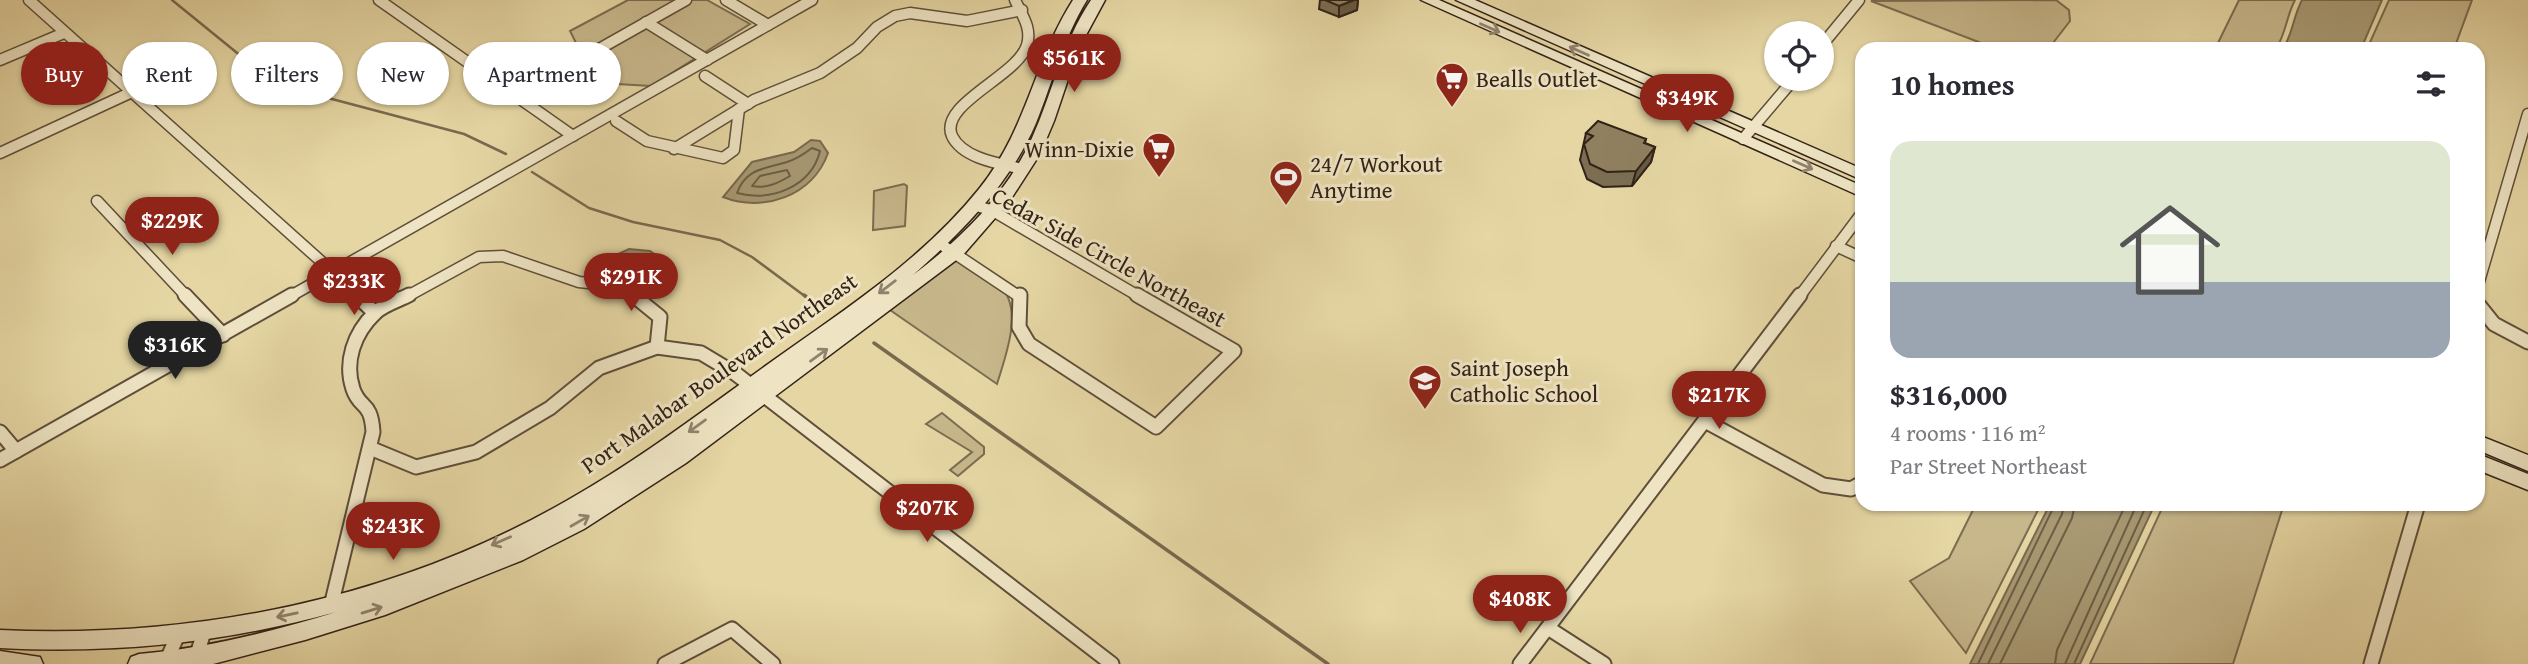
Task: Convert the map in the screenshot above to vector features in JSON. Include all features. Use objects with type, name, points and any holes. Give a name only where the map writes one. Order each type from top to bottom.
[{"type":"street","points":[[29,0],[122,81]]},
{"type":"street","points":[[379,0],[573,136]]},
{"type":"street","points":[[611,42],[686,0]]},
{"type":"street","points":[[726,0],[768,25]]},
{"type":"street","points":[[0,460],[812,0]]},
{"type":"street","points":[[1015,0],[1030,31],[1024,51],[1010,68],[962,106],[952,127],[958,145],[969,154],[1023,169]]},
{"type":"street","name":"Port Malabar Boulevard Northeast","points":[[139,664],[195,662],[386,606],[516,554],[634,489],[909,270],[939,243],[974,205],[1005,166],[1033,111],[1055,42],[1080,0]]},
{"type":"street","name":"Port Malabar Boulevard Northeast","points":[[0,639],[72,643],[137,642],[204,632],[331,606],[451,564],[569,509],[758,391],[957,251],[993,211],[1023,169],[1049,115],[1071,45],[1098,0]]},
{"type":"street","points":[[1428,0],[1748,133],[1855,172]]},
{"type":"street","points":[[1463,0],[1748,133],[1855,188]]},
{"type":"street","points":[[1834,30],[1859,0]]},
{"type":"street","points":[[674,149],[744,107],[820,73],[857,48],[887,20],[900,14],[967,21],[1022,10]]},
{"type":"street","points":[[646,22],[707,60]]},
{"type":"street","points":[[0,60],[64,33]]},
{"type":"street","points":[[705,76],[744,107]]},
{"type":"street","points":[[1748,133],[1784,91]]},
{"type":"street","points":[[0,153],[122,97]]},
{"type":"street","points":[[149,105],[333,272]]},
{"type":"street","points":[[615,121],[647,141],[712,157],[729,155],[734,150],[744,107]]},
{"type":"street","points":[[2485,261],[2528,114]]},
{"type":"street","points":[[97,201],[223,335]]},
{"type":"street","name":"Cedar Side Circle Northeast","points":[[939,243],[957,251],[1020,294],[1021,337],[1156,426],[1234,351],[993,211],[974,205]]},
{"type":"street","points":[[1520,664],[1855,222]]},
{"type":"street","points":[[1836,246],[1855,255]]},
{"type":"street","points":[[331,606],[373,432],[372,412],[354,392],[349,369],[351,349],[375,313],[479,257],[503,256],[579,282],[617,286],[643,300],[660,317],[657,347]]},
{"type":"street","points":[[344,284],[375,313]]},
{"type":"street","points":[[2485,314],[2494,324],[2528,342]]},
{"type":"street","points":[[370,448],[416,467],[476,452],[550,408],[598,368],[657,347],[701,353],[758,391],[1111,664]]},
{"type":"street","points":[[1705,421],[1823,485],[1851,489],[1855,487]]},
{"type":"street","points":[[0,432],[16,452]]},
{"type":"street","points":[[2485,445],[2528,463]]},
{"type":"street","points":[[2485,464],[2528,482]]},
{"type":"street","points":[[2371,664],[2416,511]]},
{"type":"street","points":[[1548,628],[1604,664]]},
{"type":"street","points":[[665,664],[732,629],[773,664]]},
{"type":"street","points":[[195,662],[204,632]]},
{"type":"street","points":[[166,663],[177,637]]},
{"type":"street","points":[[0,661],[32,664]]},
{"type":"shaded area","points":[[628,0],[707,0],[750,24],[651,86],[621,84],[621,42],[576,42],[570,31]]},
{"type":"shaded area","points":[[2056,0],[2069,10],[2070,21],[2054,42],[1979,42],[1871,1]]},
{"type":"shaded area","points":[[2239,0],[2295,0],[2279,42],[2218,42]]},
{"type":"shaded area","points":[[2389,0],[2472,0],[2457,42],[2370,42]]},
{"type":"shaded area","points":[[904,184],[907,186],[905,226],[873,230],[874,191]]},
{"type":"shaded area","points":[[958,258],[999,285],[1011,306],[1011,333],[997,384],[890,310]]},
{"type":"shaded area","points":[[942,413],[984,447],[984,454],[958,476],[950,470],[972,452],[926,424]]},
{"type":"shaded area","points":[[1972,511],[2037,511],[1966,653],[1910,581],[1949,558]]},
{"type":"shaded area","points":[[2161,511],[2282,511],[2233,664],[2090,664]]},
{"type":"water","points":[[2302,0],[2382,0],[2364,42],[2286,42]]},
{"type":"water","points":[[811,140],[820,141],[828,153],[821,168],[799,190],[785,197],[754,203],[723,197],[752,162],[794,152]]},
{"type":"water","points":[[629,249],[650,251],[660,258],[651,268],[640,273],[614,270],[616,255]]},
{"type":"water","points":[[2046,511],[2152,511],[2080,664],[1970,664]]},
{"type":"building","points":[[1325,0],[1354,0],[1339,6]]},
{"type":"building","points":[[1598,121],[1646,139],[1644,143],[1655,147],[1636,171],[1607,172],[1590,164],[1584,144],[1593,136],[1586,133]]},
{"type":"waterway","points":[[172,0],[247,61],[298,90],[464,134],[506,154]]},
{"type":"waterway","points":[[532,172],[589,208],[633,222],[720,240],[752,257],[806,297]]},
{"type":"waterway","points":[[804,295],[819,306]]},
{"type":"waterway","points":[[874,343],[1328,664]]},
{"type":"place","name":"Bealls Outlet","points":[[1452,109]]},
{"type":"place","name":"Winn-Dixie","points":[[1159,179]]},
{"type":"place","name":"24/7 Workout Anytime","points":[[1286,207]]},
{"type":"place","name":"Saint Joseph Catholic School","points":[[1425,411]]}]
